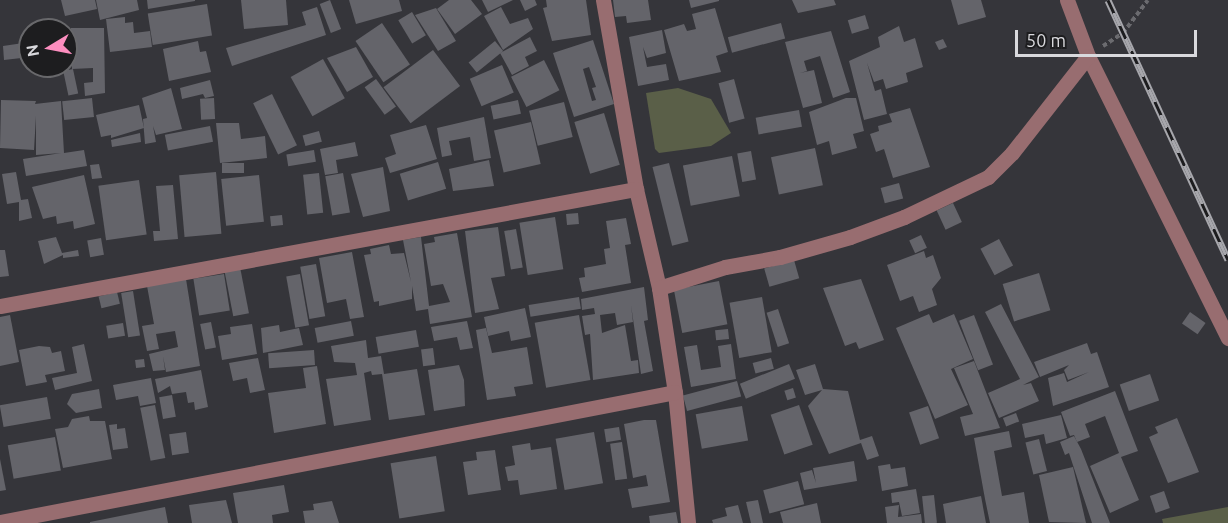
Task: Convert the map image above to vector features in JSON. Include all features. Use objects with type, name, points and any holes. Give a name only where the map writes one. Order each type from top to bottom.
[{"type":"street","points":[[603,0],[636,189],[659,288],[675,392],[688,523]]},
{"type":"street","points":[[1067,0],[1088,56],[1228,338]]},
{"type":"street","points":[[659,288],[725,267],[780,257],[850,237],[904,217],[988,177],[1012,153],[1088,56]]},
{"type":"street","points":[[0,306],[636,189]]},
{"type":"street","points":[[0,522],[675,392]]},
{"type":"path","points":[[1088,56],[1123,33],[1148,0]]},
{"type":"green space","points":[[678,88],[711,99],[731,133],[711,146],[659,153],[655,149],[646,93]]},
{"type":"green space","points":[[1228,507],[1228,523],[1163,523],[1162,519]]},
{"type":"building","points":[[61,0],[95,0],[97,9],[65,16]]},
{"type":"building","points":[[96,0],[137,0],[139,10],[100,20]]},
{"type":"building","points":[[147,0],[195,0],[195,1],[148,9]]},
{"type":"building","points":[[241,0],[286,0],[288,25],[244,29]]},
{"type":"building","points":[[330,0],[341,29],[331,33],[320,4]]},
{"type":"building","points":[[349,0],[399,0],[402,11],[356,24]]},
{"type":"building","points":[[449,0],[471,0],[482,14],[455,34],[437,9]]},
{"type":"building","points":[[482,0],[513,0],[488,12]]},
{"type":"building","points":[[520,0],[535,0],[537,5],[525,11]]},
{"type":"building","points":[[546,0],[586,0],[591,35],[552,41],[543,8],[547,7]]},
{"type":"building","points":[[613,0],[648,0],[651,20],[627,23],[626,16],[615,17]]},
{"type":"building","points":[[689,0],[719,0],[719,1],[691,8]]},
{"type":"building","points":[[792,0],[834,0],[836,5],[798,13]]},
{"type":"building","points":[[951,0],[981,0],[986,17],[958,25]]},
{"type":"building","points":[[207,4],[212,36],[153,45],[148,13]]},
{"type":"building","points":[[317,7],[326,35],[232,66],[226,48],[306,25],[302,12]]},
{"type":"building","points":[[501,7],[510,24],[528,18],[533,29],[503,50],[484,16]]},
{"type":"building","points":[[436,8],[456,41],[438,51],[415,15]]},
{"type":"building","points":[[715,8],[728,52],[716,56],[721,72],[679,81],[664,30],[684,24],[687,31],[696,29],[692,14]]},
{"type":"building","points":[[412,12],[426,35],[412,43],[398,20]]},
{"type":"building","points":[[865,15],[869,28],[852,34],[848,20]]},
{"type":"building","points":[[125,17],[125,23],[133,22],[134,33],[150,31],[152,47],[110,52],[106,19]]},
{"type":"building","points":[[382,23],[410,64],[383,82],[355,41]]},
{"type":"building","points":[[781,23],[785,38],[732,53],[728,37]]},
{"type":"building","points":[[899,26],[904,42],[915,38],[923,67],[906,73],[908,82],[886,89],[883,79],[874,82],[867,63],[875,91],[881,89],[887,114],[864,120],[849,61],[880,47],[878,37]]},
{"type":"building","points":[[78,28],[104,28],[105,93],[85,96],[84,83],[93,82],[93,68],[78,69]]},
{"type":"building","points":[[662,30],[666,53],[647,58],[643,47],[647,67],[666,64],[669,80],[638,86],[629,37]]},
{"type":"building","points":[[831,31],[850,92],[833,98],[820,56],[804,61],[807,71],[800,73],[814,70],[822,103],[803,108],[785,42]]},
{"type":"building","points":[[530,37],[537,51],[525,57],[529,66],[512,75],[500,53]]},
{"type":"building","points":[[943,39],[947,47],[939,50],[935,42]]},
{"type":"building","points":[[593,40],[614,104],[574,117],[553,53]],"holes":[[[589,67],[596,87],[592,88],[596,100],[592,101],[583,69]]]},
{"type":"building","points":[[198,41],[200,52],[206,51],[211,72],[169,81],[163,49]]},
{"type":"building","points":[[495,41],[503,51],[477,72],[469,62]]},
{"type":"building","points":[[18,44],[18,58],[4,60],[3,46]]},
{"type":"building","points":[[356,47],[373,77],[347,92],[327,58]]},
{"type":"building","points":[[433,50],[460,86],[411,123],[383,87]]},
{"type":"building","points":[[323,59],[345,98],[312,116],[291,77]]},
{"type":"building","points":[[544,60],[559,90],[526,107],[511,77]]},
{"type":"building","points":[[502,65],[514,93],[482,106],[470,79]]},
{"type":"building","points":[[65,78],[75,78],[78,93],[68,96]]},
{"type":"building","points":[[376,79],[396,107],[385,115],[365,87]]},
{"type":"building","points":[[734,79],[745,119],[729,123],[719,83]]},
{"type":"building","points":[[210,80],[214,96],[205,98],[203,94],[182,99],[180,88]]},
{"type":"building","points":[[171,88],[182,129],[156,135],[153,126],[156,142],[145,144],[143,119],[147,118],[142,98]]},
{"type":"building","points":[[272,94],[297,145],[278,154],[253,103]]},
{"type":"building","points":[[92,98],[94,117],[64,120],[62,101]]},
{"type":"building","points":[[214,98],[215,119],[201,120],[200,99]]},
{"type":"building","points":[[846,98],[856,98],[864,131],[853,134],[857,148],[832,155],[829,141],[817,145],[809,112]]},
{"type":"building","points":[[1,100],[36,101],[35,104],[61,101],[64,153],[84,150],[87,166],[26,176],[23,159],[61,153],[36,155],[36,116],[34,150],[0,148]]},
{"type":"building","points":[[518,100],[521,114],[494,120],[491,106]]},
{"type":"building","points":[[564,102],[573,137],[538,146],[529,111]]},
{"type":"building","points":[[139,105],[144,128],[111,138],[111,135],[101,137],[96,115]]},
{"type":"building","points":[[910,108],[930,167],[893,178],[884,149],[876,152],[870,134],[879,131],[878,126],[892,122],[889,114]]},
{"type":"building","points":[[799,110],[802,127],[759,134],[756,118]]},
{"type":"building","points":[[604,113],[620,165],[590,174],[574,122]]},
{"type":"building","points":[[484,117],[491,158],[474,161],[470,137],[449,141],[452,155],[442,157],[437,128]]},
{"type":"building","points":[[531,122],[541,164],[504,172],[494,131]]},
{"type":"building","points":[[216,123],[239,123],[241,139],[265,136],[267,158],[220,163]]},
{"type":"building","points":[[426,125],[437,159],[390,173],[385,158],[396,154],[390,135]]},
{"type":"building","points":[[210,126],[213,142],[168,150],[165,135]]},
{"type":"building","points":[[319,131],[322,142],[305,146],[303,135]]},
{"type":"building","points":[[140,133],[141,142],[112,147],[111,140]]},
{"type":"building","points":[[355,142],[358,156],[336,160],[338,173],[325,175],[320,149]]},
{"type":"building","points":[[815,148],[823,185],[779,195],[771,157]]},
{"type":"building","points":[[314,150],[316,162],[288,166],[286,154]]},
{"type":"building","points":[[751,151],[756,180],[742,182],[737,153]]},
{"type":"building","points":[[732,156],[740,196],[691,206],[683,166]]},
{"type":"building","points":[[489,160],[494,186],[453,191],[449,169]]},
{"type":"building","points":[[438,162],[446,189],[408,200],[400,174]]},
{"type":"building","points":[[222,163],[244,163],[244,173],[222,173]]},
{"type":"building","points":[[669,163],[689,242],[672,246],[653,167]]},
{"type":"building","points":[[99,164],[102,178],[92,179],[90,165]]},
{"type":"building","points":[[383,167],[390,211],[363,217],[351,174]]},
{"type":"building","points":[[16,172],[21,200],[28,199],[32,218],[19,221],[19,202],[7,204],[2,174]]},
{"type":"building","points":[[216,172],[221,234],[185,237],[179,175]]},
{"type":"building","points":[[319,173],[323,213],[307,214],[303,175]]},
{"type":"building","points":[[343,173],[350,212],[332,216],[325,176]]},
{"type":"building","points":[[84,175],[95,224],[74,229],[73,221],[57,224],[56,216],[43,219],[32,187]]},
{"type":"building","points":[[259,175],[264,222],[226,226],[221,179]]},
{"type":"building","points":[[139,180],[147,234],[106,240],[98,186]]},
{"type":"building","points":[[899,183],[903,198],[885,203],[881,188]]},
{"type":"building","points":[[173,185],[178,239],[154,241],[153,231],[160,231],[156,186]]},
{"type":"building","points":[[953,203],[962,222],[946,230],[937,211]]},
{"type":"building","points":[[578,213],[579,224],[567,225],[566,214]]},
{"type":"building","points":[[282,215],[283,225],[271,226],[270,216]]},
{"type":"building","points":[[555,217],[563,269],[528,275],[519,223]]},
{"type":"building","points":[[626,218],[631,244],[625,245],[631,283],[582,292],[579,278],[585,277],[584,268],[606,264],[604,249],[610,248],[606,221]]},
{"type":"building","points":[[498,227],[505,276],[491,278],[499,309],[475,313],[465,231]]},
{"type":"building","points":[[516,229],[523,267],[511,269],[504,231]]},
{"type":"building","points":[[457,233],[472,317],[430,324],[428,309],[416,311],[412,286],[412,299],[379,306],[379,301],[374,302],[364,255],[371,254],[370,249],[389,245],[391,254],[404,253],[411,282],[403,240],[421,237],[429,306],[450,302],[443,284],[431,286],[424,244],[435,242],[434,237]]},
{"type":"building","points":[[921,235],[927,248],[915,253],[909,240]]},
{"type":"building","points":[[56,237],[62,253],[78,250],[79,256],[63,258],[63,255],[44,264],[38,241]]},
{"type":"building","points":[[101,238],[104,255],[90,257],[87,240]]},
{"type":"building","points":[[999,239],[1013,265],[995,275],[980,249]]},
{"type":"building","points":[[0,250],[5,250],[9,276],[0,277]]},
{"type":"building","points":[[924,251],[926,258],[933,255],[941,278],[932,289],[937,305],[919,312],[913,296],[900,301],[887,265]]},
{"type":"building","points":[[352,252],[364,317],[350,319],[346,299],[327,303],[319,258]]},
{"type":"building","points":[[794,260],[799,278],[769,287],[764,269]]},
{"type":"building","points":[[316,264],[325,316],[309,319],[300,267]]},
{"type":"building","points":[[240,267],[249,313],[233,316],[224,270]]},
{"type":"building","points":[[1039,273],[1050,310],[1014,321],[1003,284]]},
{"type":"building","points":[[224,274],[230,311],[199,315],[193,279]]},
{"type":"building","points":[[300,274],[309,325],[295,328],[286,276]]},
{"type":"building","points":[[186,279],[200,366],[166,372],[163,356],[165,370],[153,371],[149,354],[178,347],[175,331],[156,334],[159,349],[147,351],[142,326],[154,324],[147,286]]},
{"type":"building","points":[[861,279],[884,340],[859,349],[856,342],[845,346],[823,288]]},
{"type":"building","points":[[719,281],[727,324],[682,333],[674,290]]},
{"type":"building","points":[[644,287],[648,320],[644,321],[653,371],[641,374],[631,305],[633,322],[617,325],[615,313],[600,315],[602,333],[625,325],[631,361],[638,360],[639,373],[593,380],[590,334],[585,335],[582,316],[595,314],[594,308],[582,310],[581,299]]},
{"type":"building","points":[[133,291],[140,335],[128,337],[121,293]]},
{"type":"building","points":[[117,292],[120,304],[101,308],[99,297]]},
{"type":"building","points":[[579,297],[581,309],[531,317],[529,305]]},
{"type":"building","points":[[762,297],[772,352],[739,358],[730,303]]},
{"type":"building","points":[[1001,304],[1039,377],[1023,385],[1031,383],[1039,401],[999,418],[988,393],[1020,379],[985,312]]},
{"type":"building","points":[[525,308],[531,337],[511,341],[509,331],[488,336],[484,317]]},
{"type":"building","points":[[778,309],[789,343],[778,347],[767,313]]},
{"type":"building","points":[[1190,312],[1206,323],[1198,334],[1182,323]]},
{"type":"building","points":[[929,314],[933,323],[954,314],[973,359],[951,369],[968,405],[935,419],[896,328]]},
{"type":"building","points":[[10,315],[19,362],[0,366],[0,317]]},
{"type":"building","points":[[579,315],[590,380],[546,388],[535,323]]},
{"type":"building","points":[[974,315],[993,364],[978,370],[959,321]]},
{"type":"building","points":[[351,321],[354,336],[318,343],[315,328]]},
{"type":"building","points":[[467,321],[473,348],[460,350],[457,337],[434,341],[431,327]]},
{"type":"building","points":[[211,322],[216,348],[205,350],[200,324]]},
{"type":"building","points":[[123,323],[125,336],[108,338],[106,326]]},
{"type":"building","points":[[252,324],[257,354],[222,360],[218,336],[231,334],[230,327]]},
{"type":"building","points":[[279,325],[280,332],[299,328],[303,345],[263,353],[261,328]]},
{"type":"building","points":[[486,328],[492,353],[527,347],[533,384],[514,387],[516,396],[487,400],[476,330]]},
{"type":"building","points":[[728,329],[729,339],[716,340],[715,330]]},
{"type":"building","points":[[416,330],[419,347],[379,354],[376,337]]},
{"type":"building","points":[[366,340],[368,358],[381,356],[384,374],[417,369],[425,415],[389,420],[382,374],[372,375],[371,371],[364,373],[371,420],[334,426],[326,379],[357,375],[355,363],[334,362],[331,346]]},
{"type":"building","points":[[1087,343],[1091,354],[1097,352],[1109,387],[1053,406],[1048,378],[1064,373],[1067,382],[1089,372],[1068,380],[1064,370],[1069,365],[1040,377],[1034,362]]},
{"type":"building","points":[[84,344],[92,381],[55,390],[52,378],[77,373],[72,347]]},
{"type":"building","points":[[731,344],[736,379],[691,387],[684,347],[697,345],[701,370],[721,367],[718,346]]},
{"type":"building","points":[[39,346],[50,347],[52,353],[61,351],[65,371],[45,375],[47,382],[26,386],[19,350]]},
{"type":"building","points":[[433,348],[435,365],[423,366],[421,349]]},
{"type":"building","points":[[314,350],[315,365],[269,368],[268,353]]},
{"type":"building","points":[[258,358],[265,390],[250,393],[247,378],[233,381],[229,363]]},
{"type":"building","points":[[771,358],[774,369],[755,374],[753,363]]},
{"type":"building","points":[[144,359],[145,367],[136,368],[135,360]]},
{"type":"building","points":[[974,361],[1000,428],[965,436],[960,417],[973,414],[954,368]]},
{"type":"building","points":[[789,364],[795,379],[746,399],[740,384]]},
{"type":"building","points":[[815,364],[823,389],[848,391],[860,440],[872,436],[879,456],[867,460],[861,443],[829,454],[808,406],[822,390],[805,395],[796,370]]},
{"type":"building","points":[[459,365],[464,380],[465,406],[434,411],[428,370]]},
{"type":"building","points":[[317,366],[326,424],[274,433],[268,393],[306,388],[303,368]]},
{"type":"building","points":[[201,370],[208,407],[195,410],[194,402],[188,403],[186,392],[172,394],[170,386],[158,393],[155,379]]},
{"type":"building","points":[[1150,374],[1159,400],[1129,411],[1120,384]]},
{"type":"building","points":[[151,378],[156,403],[140,406],[138,396],[116,400],[113,385]]},
{"type":"building","points":[[737,381],[741,396],[687,411],[683,395]]},
{"type":"building","points":[[793,388],[796,398],[787,400],[784,391]]},
{"type":"building","points":[[99,389],[102,408],[76,413],[67,404],[72,394]]},
{"type":"building","points":[[1115,391],[1138,451],[1121,457],[1139,500],[1110,513],[1090,466],[1119,453],[1105,416],[1085,424],[1090,437],[1077,442],[1074,435],[1070,436],[1061,412]]},
{"type":"building","points":[[172,395],[176,417],[163,419],[159,397]]},
{"type":"building","points":[[47,397],[51,419],[4,427],[0,405]]},
{"type":"building","points":[[155,405],[165,458],[151,461],[140,408]]},
{"type":"building","points":[[799,405],[813,445],[784,454],[771,415]]},
{"type":"building","points":[[742,406],[748,440],[702,449],[696,414]]},
{"type":"building","points":[[928,406],[939,438],[920,445],[909,413]]},
{"type":"building","points":[[1016,413],[1019,421],[1006,426],[1003,418]]},
{"type":"building","points":[[1061,415],[1067,438],[1046,444],[1044,434],[1025,438],[1022,424]]},
{"type":"building","points":[[89,416],[90,421],[105,421],[112,459],[63,468],[55,429],[68,427],[72,419]]},
{"type":"building","points":[[1177,418],[1199,472],[1168,483],[1149,437],[1158,433],[1155,427]]},
{"type":"building","points":[[656,420],[670,502],[632,508],[628,489],[648,486],[646,475],[633,478],[624,424]]},
{"type":"building","points":[[117,424],[117,429],[125,428],[128,448],[113,450],[109,425]]},
{"type":"building","points":[[619,427],[621,440],[606,442],[604,429]]},
{"type":"building","points":[[1009,431],[1012,447],[994,451],[1002,496],[1024,492],[1029,523],[990,523],[974,438]]},
{"type":"building","points":[[186,432],[189,453],[172,455],[169,434]]},
{"type":"building","points":[[594,432],[603,483],[565,490],[556,439]]},
{"type":"building","points":[[1074,436],[1110,523],[1092,523],[1069,453],[1065,455],[1060,442]]},
{"type":"building","points":[[55,437],[61,470],[14,479],[8,445]]},
{"type":"building","points":[[1039,439],[1047,471],[1033,474],[1025,442]]},
{"type":"building","points":[[622,442],[627,479],[615,480],[610,444]]},
{"type":"building","points":[[530,443],[531,450],[551,447],[557,489],[520,495],[518,480],[508,481],[505,467],[515,465],[512,446]]},
{"type":"building","points":[[495,450],[501,490],[468,495],[463,462],[477,460],[476,452]]},
{"type":"building","points":[[436,456],[445,511],[399,519],[391,463]]},
{"type":"building","points":[[0,459],[6,490],[0,491]]},
{"type":"building","points":[[854,461],[857,481],[804,490],[800,473],[812,470],[816,483],[813,468]]},
{"type":"building","points":[[890,464],[891,469],[905,467],[908,486],[882,491],[878,466]]},
{"type":"building","points":[[1073,467],[1086,523],[1049,522],[1039,475]]},
{"type":"building","points":[[798,481],[804,504],[769,513],[763,490]]},
{"type":"building","points":[[284,485],[289,512],[272,515],[273,523],[238,523],[233,493]]},
{"type":"building","points":[[916,489],[920,513],[902,516],[899,502],[892,503],[891,493]]},
{"type":"building","points":[[1164,491],[1170,508],[1156,513],[1150,496]]},
{"type":"building","points":[[934,495],[937,523],[925,523],[922,496]]},
{"type":"building","points":[[981,496],[986,523],[946,523],[943,504]]},
{"type":"building","points":[[226,500],[232,523],[192,523],[189,505]]},
{"type":"building","points":[[758,500],[763,523],[751,523],[746,502]]},
{"type":"building","points":[[332,501],[339,523],[305,523],[303,511],[314,510],[313,504]]},
{"type":"building","points":[[817,503],[821,523],[783,523],[780,512]]},
{"type":"building","points":[[738,505],[743,523],[713,523],[712,520],[727,516],[725,508]]},
{"type":"building","points":[[899,505],[898,517],[921,514],[922,523],[887,523],[885,507]]},
{"type":"building","points":[[165,507],[168,523],[90,523],[90,522]]},
{"type":"building","points":[[676,512],[678,523],[650,523],[649,516]]},
{"type":"railway","points":[[1108,0],[1228,260]]}]
